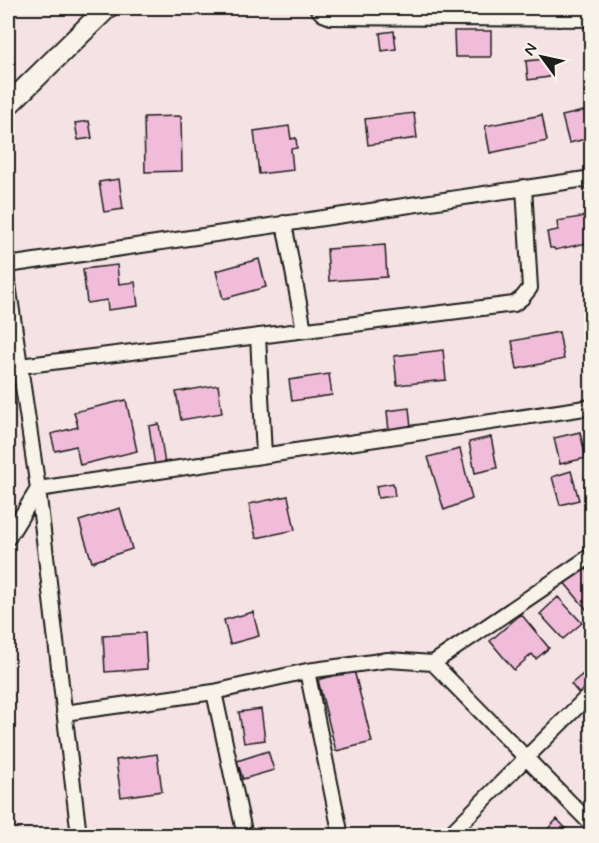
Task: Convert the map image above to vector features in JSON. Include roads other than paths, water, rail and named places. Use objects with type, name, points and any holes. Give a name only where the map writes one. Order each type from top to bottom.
[{"type":"street","points":[[8,105],[106,8]]},
{"type":"street","points":[[317,8],[323,15],[331,17],[591,19]]},
{"type":"street","points":[[8,265],[591,178]]},
{"type":"street","points":[[20,366],[514,304],[530,288],[524,187]]},
{"type":"street","points":[[284,224],[304,330]]},
{"type":"street","points":[[8,284],[38,489],[79,836]]},
{"type":"street","points":[[258,336],[264,455]]},
{"type":"street","points":[[8,538],[38,489],[591,407]]},
{"type":"street","points":[[64,713],[213,692],[307,671],[388,660],[433,663],[591,555]]},
{"type":"street","points":[[433,663],[591,825]]},
{"type":"street","points":[[307,671],[341,836]]},
{"type":"street","points":[[213,692],[245,836]]},
{"type":"street","points":[[448,836],[591,692]]}]
